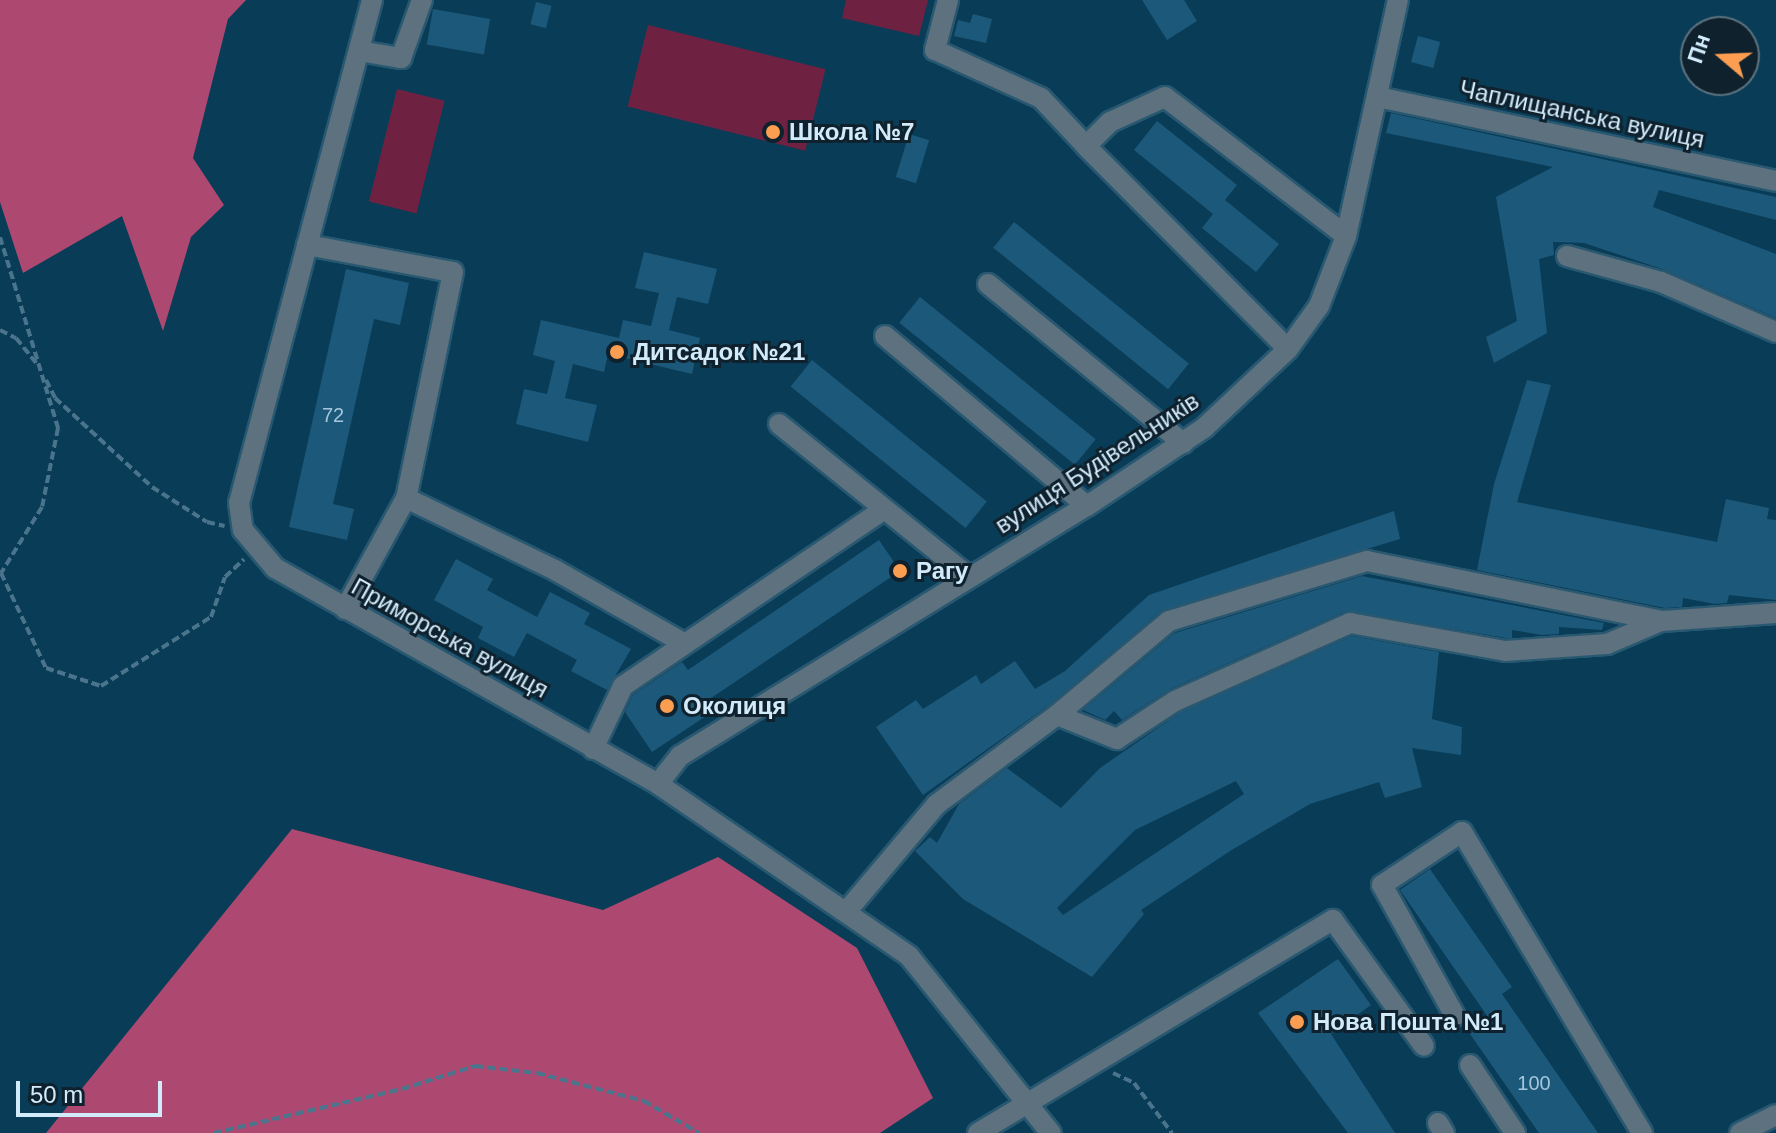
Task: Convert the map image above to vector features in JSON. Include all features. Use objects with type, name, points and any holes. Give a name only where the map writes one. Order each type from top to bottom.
[{"type":"street","name":"Приморська вулиця","points":[[372,0],[239,503],[243,530],[255,550],[275,568],[658,784],[846,912],[927,973],[1031,1103],[1051,1133]]},
{"type":"street","points":[[359,51],[401,58],[422,0]]},
{"type":"street","points":[[948,0],[935,50],[1041,98],[1288,349]]},
{"type":"street","name":"вулиця Будівельників","points":[[658,784],[680,756],[968,576],[1087,506],[1183,443],[1288,349],[1319,306],[1346,236],[1398,0]]},
{"type":"street","points":[[1086,146],[1110,122],[1165,97],[1346,236]]},
{"type":"street","name":"Чаплищанська вулиця","points":[[1378,97],[1776,181]]},
{"type":"street","points":[[307,245],[453,272],[406,498],[345,609]]},
{"type":"street","points":[[1567,256],[1638,274],[1776,332]]},
{"type":"street","points":[[988,284],[1183,443]]},
{"type":"street","points":[[885,336],[1087,506]]},
{"type":"street","points":[[779,424],[968,576]]},
{"type":"street","points":[[406,498],[555,570],[682,642]]},
{"type":"street","points":[[593,749],[623,686],[682,642],[884,509]]},
{"type":"street","points":[[846,912],[937,804],[1057,715],[1169,621],[1367,561],[1661,621],[1776,613]]},
{"type":"street","points":[[1057,715],[1117,739],[1175,701],[1350,623],[1505,651],[1607,644],[1661,621]]},
{"type":"street","points":[[1455,1016],[1382,885],[1462,832],[1642,1133]]},
{"type":"street","points":[[978,1133],[1096,1066],[1333,920],[1424,1046]]},
{"type":"street","points":[[1470,1065],[1515,1133]]},
{"type":"street","points":[[1740,1133],[1776,1115]]},
{"type":"path","points":[[0,237],[58,428],[42,507],[1,573],[46,668],[101,686],[211,617],[225,577],[255,550]]},
{"type":"path","points":[[0,330],[16,338],[40,368],[55,398],[152,487],[207,522],[243,530]]},
{"type":"path","points":[[214,1133],[402,1089],[475,1066],[537,1073],[644,1101],[699,1133]]},
{"type":"path","points":[[1096,1066],[1134,1083],[1172,1133]]},
{"type":"shaded area","points":[[0,0],[246,0],[228,19],[193,158],[224,205],[191,237],[163,331],[122,216],[23,273],[0,202]]},
{"type":"shaded area","points":[[846,0],[928,0],[919,36],[842,18]]},
{"type":"shaded area","points":[[648,25],[826,69],[805,151],[628,107]]},
{"type":"shaded area","points":[[397,89],[445,101],[416,213],[369,202]]},
{"type":"shaded area","points":[[292,829],[603,910],[718,857],[857,948],[933,1098],[880,1133],[46,1133]]},
{"type":"building","points":[[1142,0],[1184,0],[1197,21],[1167,40]]},
{"type":"building","points":[[536,2],[552,6],[546,28],[530,24]]},
{"type":"building","points":[[433,9],[490,19],[484,55],[427,44]]},
{"type":"building","points":[[973,14],[992,19],[986,43],[954,36],[958,20],[970,23]]},
{"type":"building","points":[[1418,36],[1440,42],[1433,68],[1411,62]]},
{"type":"building","points":[[1391,113],[1776,197],[1776,220],[1659,190],[1653,207],[1776,254],[1776,318],[1665,270],[1584,243],[1553,242],[1554,255],[1539,259],[1547,333],[1494,363],[1486,337],[1517,321],[1496,197],[1553,167],[1386,133]]},
{"type":"building","points":[[1157,121],[1237,185],[1225,200],[1279,244],[1256,272],[1202,228],[1213,214],[1134,150]]},
{"type":"building","points":[[909,134],[929,140],[916,183],[896,177]]},
{"type":"building","points":[[1014,222],[1189,364],[1168,389],[993,248]]},
{"type":"building","points":[[644,252],[717,269],[708,304],[677,297],[669,330],[700,338],[692,374],[608,354],[604,372],[573,364],[565,398],[597,405],[588,442],[516,424],[524,389],[547,394],[555,361],[533,355],[541,320],[619,338],[623,320],[651,326],[659,293],[635,288]]},
{"type":"building","points":[[346,269],[409,283],[400,325],[374,319],[333,504],[354,509],[347,540],[289,527]]},
{"type":"building","points":[[920,297],[1096,439],[1075,465],[899,323]]},
{"type":"building","points":[[812,360],[987,502],[965,528],[791,386]]},
{"type":"building","points":[[1527,380],[1551,385],[1517,502],[1717,542],[1726,499],[1769,508],[1767,519],[1776,520],[1776,600],[1729,595],[1727,603],[1715,604],[1683,598],[1682,607],[1665,608],[1477,570],[1494,484]]},
{"type":"building","points":[[1394,511],[1400,539],[1161,611],[1049,705],[923,795],[876,727],[916,700],[923,709],[976,675],[981,684],[1015,661],[1035,689],[1065,671],[1149,595]]},
{"type":"building","points":[[879,540],[900,571],[708,700],[715,710],[652,752],[625,712],[633,695],[682,662],[688,670]]},
{"type":"building","points":[[456,559],[493,579],[487,590],[537,617],[550,592],[590,613],[584,624],[631,649],[607,690],[571,671],[577,660],[527,633],[514,657],[478,638],[483,627],[434,600]]},
{"type":"building","points":[[1362,576],[1604,623],[1602,630],[1559,627],[1559,634],[1542,635],[1512,630],[1512,638],[1506,638],[1346,611],[1170,689],[1122,720],[1114,711],[1105,720],[1083,710],[1175,633]]},
{"type":"building","points":[[1352,636],[1439,652],[1432,719],[1462,727],[1461,755],[1412,748],[1422,787],[1385,798],[1379,782],[1310,804],[1230,851],[1141,910],[1144,914],[1092,977],[963,899],[915,851],[930,837],[937,843],[959,804],[1007,768],[1061,808],[1100,768],[1181,712]],"holes":[[[1236,781],[1244,794],[1063,915],[1057,908],[1135,830]]]},
{"type":"building","points":[[1430,869],[1512,987],[1502,994],[1598,1133],[1539,1133],[1470,1034],[1490,1020],[1400,890]]},
{"type":"building","points":[[1338,959],[1371,1005],[1331,1034],[1395,1133],[1348,1133],[1258,1013]]},
{"type":"place","name":"Школа №7","points":[[773,132]]},
{"type":"place","name":"Дитсадок №21","points":[[617,352]]},
{"type":"place","name":"Рагу","points":[[900,571]]},
{"type":"place","name":"Околиця","points":[[667,706]]},
{"type":"place","name":"Нова Пошта №1","points":[[1297,1022]]}]
